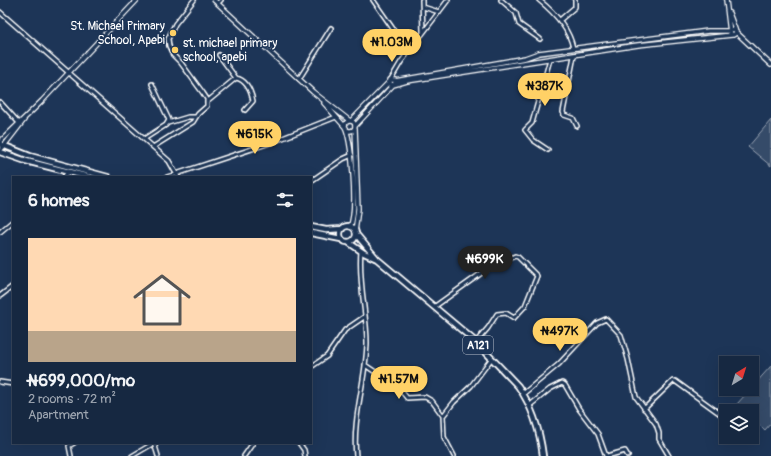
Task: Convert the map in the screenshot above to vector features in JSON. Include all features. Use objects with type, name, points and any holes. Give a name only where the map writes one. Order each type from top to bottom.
[{"type":"main road","points":[[2,144],[30,156],[104,176]]},
{"type":"main road","points":[[0,152],[12,157],[85,176]]},
{"type":"main road","points":[[312,227],[326,230],[350,227],[356,233],[353,241],[348,242],[312,232]]},
{"type":"main road","points":[[341,239],[340,233],[342,229]]},
{"type":"main road","name":"A121","points":[[356,233],[377,259],[476,342],[523,394],[536,426],[543,456]]},
{"type":"main road","name":"A121","points":[[348,242],[377,259]]},
{"type":"street","points":[[2,144],[138,0]]},
{"type":"street","points":[[194,0],[175,24],[168,40],[173,55],[181,63],[203,93],[207,102]]},
{"type":"street","points":[[214,0],[219,2],[300,79],[346,129],[352,131],[393,82],[409,52],[448,0]]},
{"type":"street","points":[[373,0],[409,52]]},
{"type":"street","points":[[422,0],[423,33]]},
{"type":"street","points":[[500,0],[516,13],[519,24],[540,39]]},
{"type":"street","points":[[539,0],[560,20],[571,38],[573,48]]},
{"type":"street","points":[[560,20],[575,7],[575,0]]},
{"type":"street","points":[[726,0],[730,31],[732,35]]},
{"type":"street","points":[[423,7],[439,12]]},
{"type":"street","points":[[0,12],[172,164],[178,176]]},
{"type":"street","points":[[728,12],[735,31],[771,65]]},
{"type":"street","points":[[300,79],[331,28]]},
{"type":"street","points":[[350,227],[354,214],[352,155],[346,124],[393,82],[573,48],[708,31],[735,31]]},
{"type":"street","points":[[393,82],[673,41],[732,35],[735,31]]},
{"type":"street","points":[[219,56],[236,78],[241,80],[248,87],[253,101],[246,110]]},
{"type":"street","points":[[574,56],[563,112],[564,115],[573,118],[576,126]]},
{"type":"street","points":[[548,150],[534,140],[526,133],[525,130],[532,124],[550,59]]},
{"type":"street","points":[[153,147],[193,122],[207,106],[207,102],[236,78]]},
{"type":"street","points":[[152,84],[168,117],[168,123]]},
{"type":"street","points":[[313,92],[351,121],[355,127],[358,209],[356,233]]},
{"type":"street","points":[[0,102],[19,123]]},
{"type":"street","points":[[144,139],[168,123],[188,117],[196,117]]},
{"type":"street","points":[[170,176],[270,142],[336,117]]},
{"type":"street","points":[[0,152],[2,144],[19,123],[24,120]]},
{"type":"street","points":[[312,180],[343,159],[352,155]]},
{"type":"street","points":[[65,176],[68,172]]},
{"type":"street","points":[[0,232],[12,222]]},
{"type":"street","points":[[356,456],[355,433],[367,341],[361,286],[361,251]]},
{"type":"street","points":[[434,307],[490,267],[515,256],[518,257],[537,276],[525,306],[514,318],[506,312],[497,314],[476,342]]},
{"type":"street","points":[[0,296],[12,287]]},
{"type":"street","points":[[312,366],[327,356],[345,330],[364,317]]},
{"type":"street","points":[[523,394],[559,364],[597,323],[606,319],[620,335],[628,359],[636,397],[656,424],[659,439],[669,456]]},
{"type":"street","points":[[443,416],[454,402],[471,386],[492,358]]},
{"type":"street","points":[[365,365],[399,388],[407,398],[428,398],[443,416],[444,437],[454,456]]},
{"type":"street","points":[[644,409],[673,381],[676,380],[719,413]]},
{"type":"street","points":[[0,382],[12,384]]},
{"type":"street","points":[[529,406],[556,385],[562,383],[565,385],[579,409],[598,434],[606,456],[625,451],[628,456]]},
{"type":"street","points":[[71,456],[68,449],[69,446],[72,444]]},
{"type":"street","points":[[132,456],[152,444]]},
{"type":"street","points":[[154,444],[158,456]]},
{"type":"street","points":[[244,456],[252,444]]},
{"type":"street","points":[[300,444],[304,450],[305,456]]},
{"type":"shaded area","points":[[771,120],[771,166],[748,147]]},
{"type":"shaded area","points":[[771,366],[771,423],[765,430],[759,424],[759,404],[737,404],[744,396],[759,396],[759,379]]},
{"type":"place","name":"St. Michael Primary School, Apebi","points":[[173,33]]},
{"type":"place","name":"st. michael primary school, apebi","points":[[175,50]]}]
